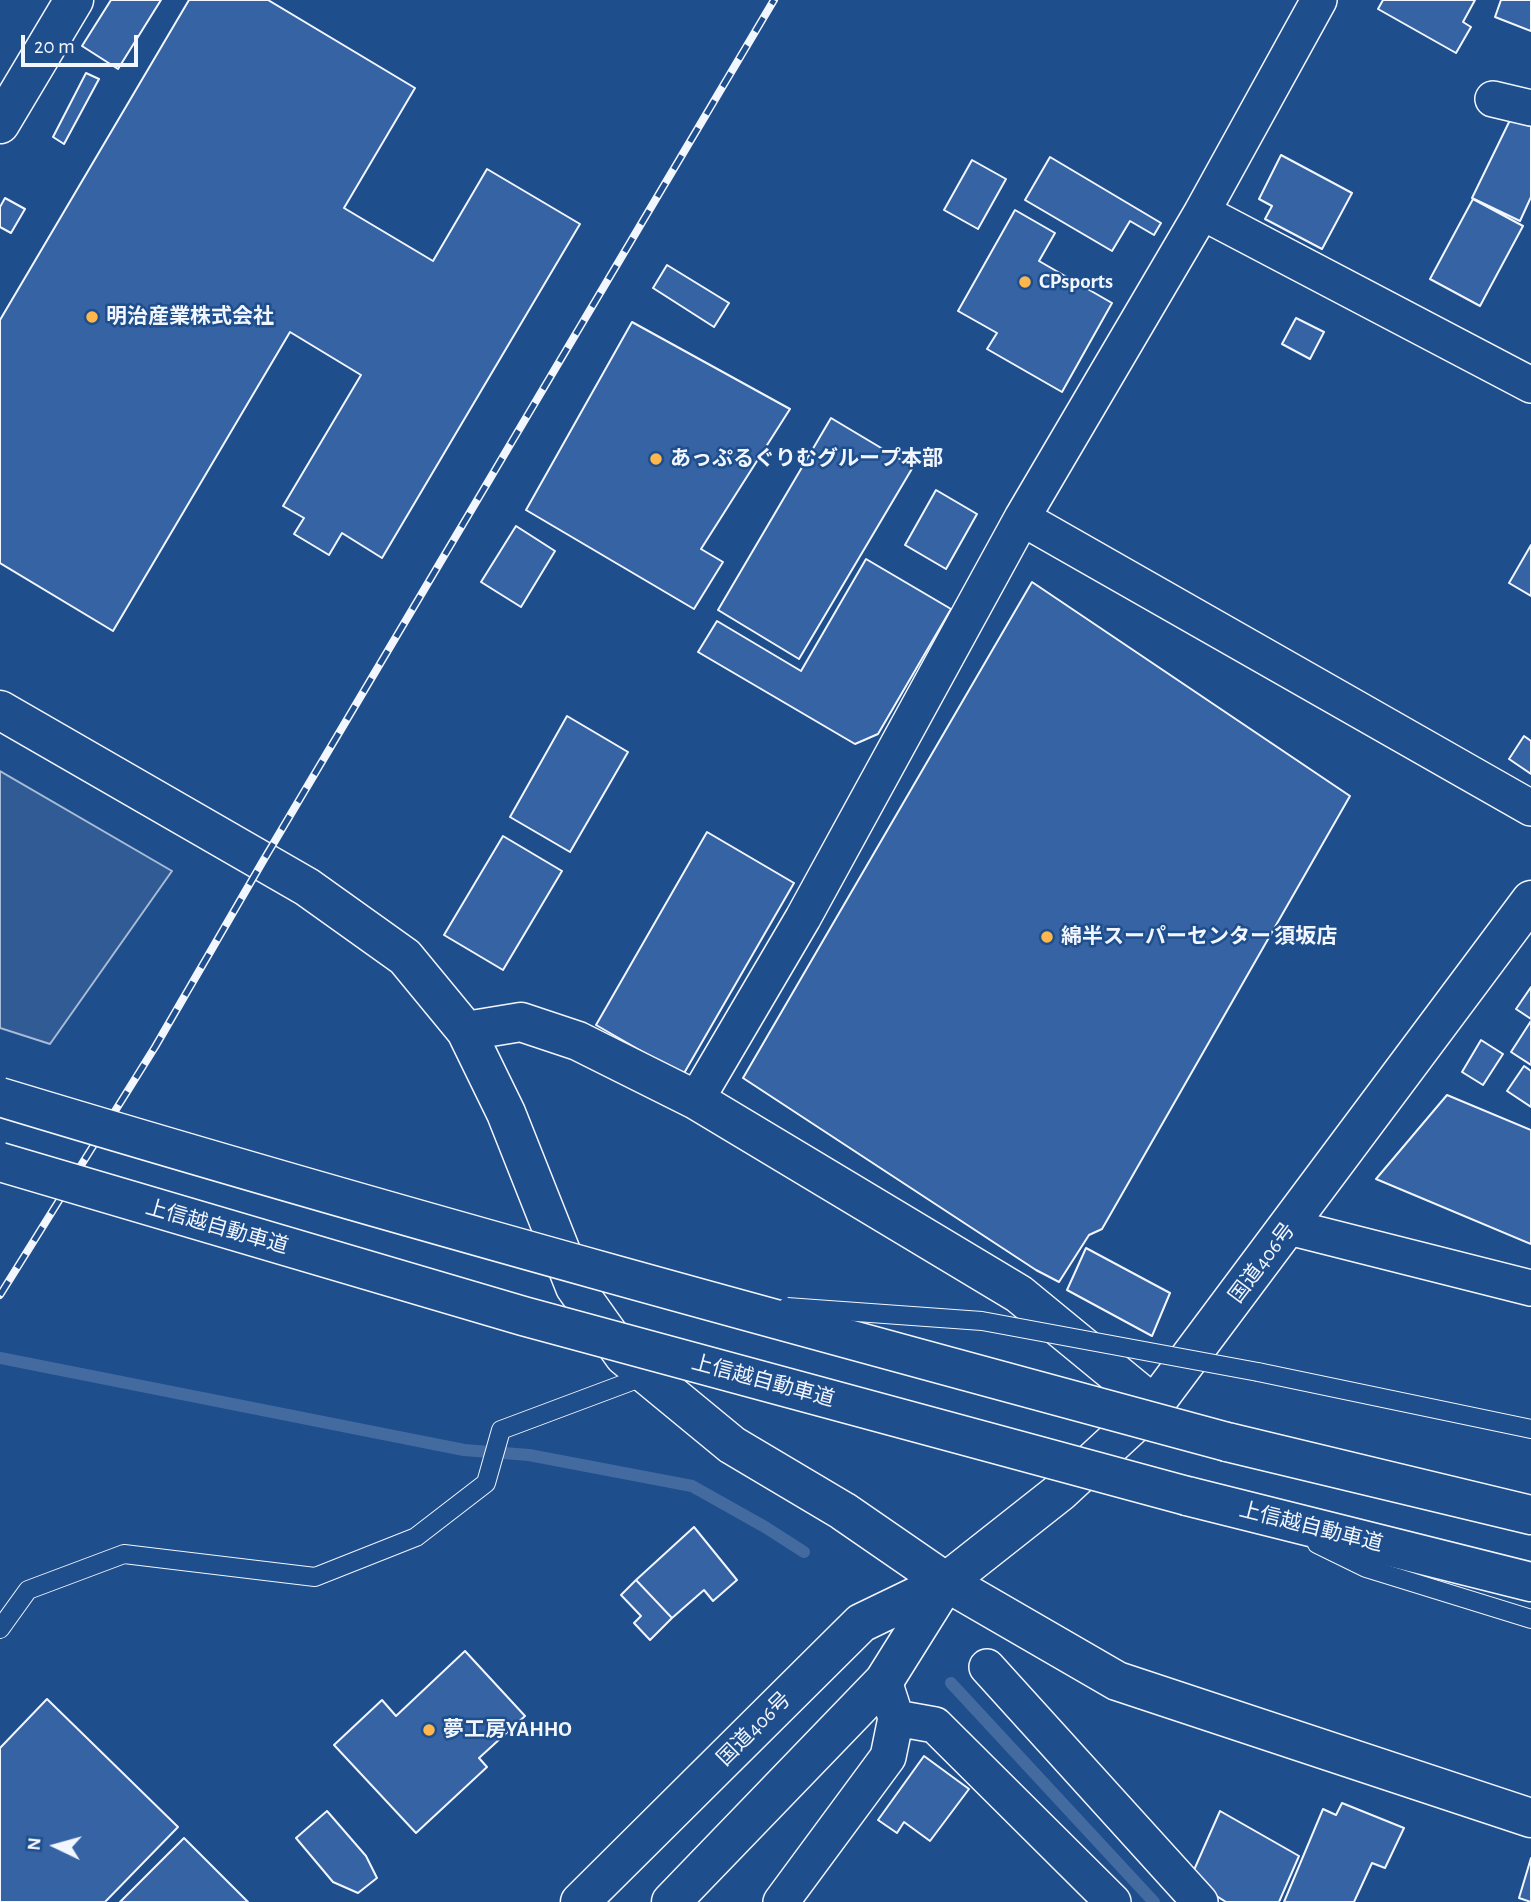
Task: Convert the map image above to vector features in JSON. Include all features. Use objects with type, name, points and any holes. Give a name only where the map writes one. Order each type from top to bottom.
[{"type":"main road","points":[[0,124],[74,0]]},
{"type":"main road","points":[[0,710],[307,887],[405,957],[466,1031],[506,1113],[575,1287],[624,1356],[732,1446],[843,1511],[946,1583],[1117,1681],[1531,1818]]},
{"type":"main road","name":"国道406号","points":[[580,1902],[861,1623],[946,1583],[1060,1492],[1154,1405],[1531,900]]},
{"type":"main road","points":[[466,1031],[520,1022],[578,1041],[696,1100],[1019,1294],[1154,1405]]},
{"type":"main road","points":[[0,1097],[170,1149],[710,1302],[1227,1442],[1531,1516]]},
{"type":"main road","name":"上信越自動車道","points":[[0,1163],[523,1316],[1187,1496],[1531,1582]]},
{"type":"main road","name":"国道406号","points":[[671,1902],[884,1681],[946,1583]]},
{"type":"street","points":[[696,1100],[803,918],[1022,518],[1202,212],[1319,0]]},
{"type":"street","points":[[1493,99],[1531,108]]},
{"type":"street","points":[[1202,212],[1531,385]]},
{"type":"street","points":[[1022,518],[1531,808]]},
{"type":"street","points":[[1289,1227],[1531,1288]]},
{"type":"street","points":[[987,1667],[1200,1902]]},
{"type":"street","points":[[781,1902],[888,1758],[896,1718],[884,1681]]},
{"type":"street","points":[[896,1718],[935,1725],[1113,1902]]},
{"type":"lane","points":[[710,1302],[982,1321],[1258,1372],[1531,1429]]},
{"type":"lane","points":[[0,1629],[28,1590],[124,1553],[315,1577],[416,1537],[486,1483],[501,1430],[648,1375]]},
{"type":"lane","points":[[1255,1513],[1366,1568],[1531,1619]]},
{"type":"shaded area","points":[[0,771],[172,871],[50,1044],[0,1028]]},
{"type":"building","points":[[111,0],[161,0],[118,69],[82,46]]},
{"type":"building","points":[[189,0],[268,0],[415,88],[344,208],[433,261],[487,169],[580,224],[382,558],[342,533],[329,555],[294,534],[304,518],[283,506],[361,375],[290,332],[113,631],[0,563],[0,320]]},
{"type":"building","points":[[1383,0],[1475,0],[1463,22],[1471,27],[1456,53],[1378,9]]},
{"type":"building","points":[[1501,0],[1531,0],[1531,31],[1495,17]]},
{"type":"building","points":[[86,73],[99,79],[64,144],[53,137]]},
{"type":"building","points":[[1512,116],[1531,125],[1531,197],[1520,221],[1472,198]]},
{"type":"building","points":[[1281,155],[1352,193],[1322,249],[1265,219],[1272,206],[1259,199]]},
{"type":"building","points":[[1050,157],[1161,223],[1154,235],[1130,221],[1112,251],[1025,200]]},
{"type":"building","points":[[972,160],[1006,179],[978,229],[944,210]]},
{"type":"building","points":[[5,198],[25,209],[11,233],[0,227],[0,207]]},
{"type":"building","points":[[1473,199],[1523,226],[1480,306],[1430,279]]},
{"type":"building","name":"CPsports","points":[[1015,210],[1055,233],[1039,261],[1112,303],[1062,392],[987,349],[997,333],[958,311]]},
{"type":"building","points":[[667,265],[729,303],[714,327],[653,288]]},
{"type":"building","points":[[1296,318],[1324,332],[1310,359],[1282,344]]},
{"type":"building","name":"あっぷるぐりむグループ本部","points":[[632,322],[790,409],[701,549],[723,562],[694,609],[526,510]]},
{"type":"building","points":[[831,418],[913,467],[799,659],[718,610]]},
{"type":"building","points":[[936,490],[977,514],[946,569],[905,545]]},
{"type":"building","points":[[516,526],[555,551],[521,607],[481,582]]},
{"type":"building","points":[[1531,545],[1531,596],[1509,583]]},
{"type":"building","points":[[866,559],[951,609],[878,734],[855,744],[698,652],[717,621],[801,671]]},
{"type":"building","name":"綿半スーパーセンター 須坂店","points":[[1032,582],[1350,796],[1102,1229],[1089,1235],[1059,1282],[1036,1270],[743,1078]]},
{"type":"building","points":[[567,716],[628,752],[570,852],[510,817]]},
{"type":"building","points":[[1524,736],[1531,741],[1531,774],[1509,759]]},
{"type":"building","points":[[707,832],[794,883],[683,1075],[596,1025]]},
{"type":"building","points":[[503,836],[562,871],[503,970],[444,935]]},
{"type":"building","points":[[1531,987],[1531,1019],[1516,1009]]},
{"type":"building","points":[[1531,1021],[1531,1065],[1511,1052]]},
{"type":"building","points":[[1481,1040],[1503,1054],[1483,1085],[1462,1072]]},
{"type":"building","points":[[1524,1066],[1531,1071],[1531,1107],[1507,1091]]},
{"type":"building","points":[[1447,1095],[1531,1130],[1531,1244],[1376,1179]]},
{"type":"building","points":[[1086,1248],[1170,1293],[1152,1336],[1067,1290]]},
{"type":"building","points":[[694,1527],[737,1580],[713,1601],[704,1590],[672,1618],[636,1580]]},
{"type":"building","points":[[636,1580],[672,1618],[650,1640],[634,1623],[641,1616],[621,1595]]},
{"type":"building","name":"夢工房YAHHO","points":[[465,1651],[525,1716],[479,1758],[487,1767],[416,1833],[334,1745],[382,1700],[396,1716]]},
{"type":"building","points":[[47,1699],[178,1827],[105,1902],[0,1902],[0,1748]]},
{"type":"building","points":[[924,1756],[969,1789],[930,1841],[904,1822],[897,1833],[878,1820]]},
{"type":"building","points":[[1342,1803],[1404,1828],[1385,1868],[1372,1863],[1354,1902],[1284,1902],[1323,1809],[1336,1815]]},
{"type":"building","points":[[327,1811],[366,1856],[377,1878],[358,1893],[333,1882],[296,1838]]},
{"type":"building","points":[[1220,1811],[1299,1856],[1279,1902],[1226,1902],[1190,1879]]},
{"type":"building","points":[[184,1838],[248,1902],[120,1902]]},
{"type":"building","points":[[1531,1858],[1531,1902],[1519,1898]]},
{"type":"waterway","points":[[0,1358],[464,1450],[529,1455],[692,1486],[804,1552]]},
{"type":"waterway","points":[[951,1683],[1154,1902]]},
{"type":"railway","points":[[0,1295],[155,1047],[774,0]]},
{"type":"place","name":"CPsports","points":[[1025,282]]},
{"type":"place","name":"明治産業株式会社","points":[[92,317]]},
{"type":"place","name":"あっぷるぐりむグループ本部","points":[[656,459]]},
{"type":"place","name":"綿半スーパーセンター 須坂店","points":[[1047,937]]},
{"type":"place","name":"夢工房YAHHO","points":[[429,1730]]}]
